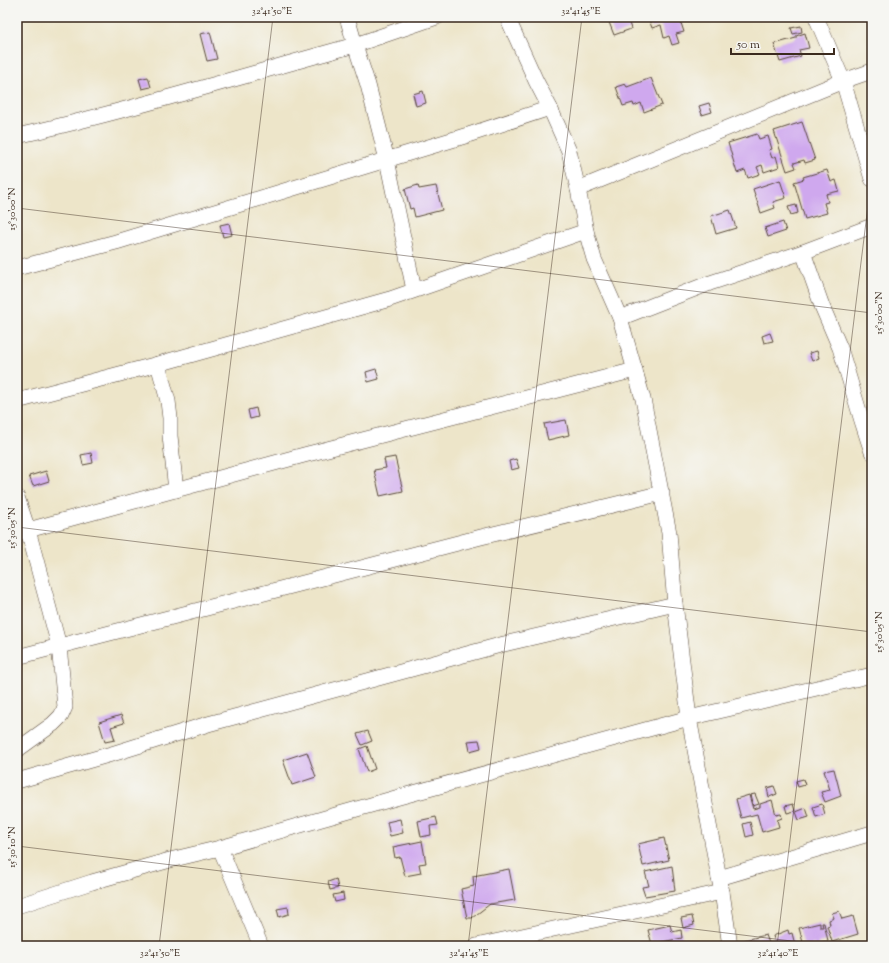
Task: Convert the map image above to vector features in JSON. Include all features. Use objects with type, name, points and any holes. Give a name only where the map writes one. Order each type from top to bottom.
[{"type":"street","points":[[347,17],[368,85],[387,160],[414,290]]},
{"type":"street","points":[[17,136],[201,89],[291,62],[355,45],[436,17]]},
{"type":"street","points":[[507,17],[550,108],[568,151],[578,189],[586,231],[594,259],[620,318],[643,399],[670,532],[675,604],[689,718],[721,885],[730,946]]},
{"type":"street","points":[[816,17],[843,81],[872,179]]},
{"type":"street","points":[[578,189],[843,81],[872,71]]},
{"type":"street","points":[[17,268],[124,240],[468,135],[550,108]]},
{"type":"street","points":[[620,318],[710,283],[803,252],[872,226]]},
{"type":"street","points":[[17,401],[158,364],[390,299],[586,231]]},
{"type":"street","points":[[803,252],[822,306],[840,348],[872,452]]},
{"type":"street","points":[[158,364],[168,402],[176,490]]},
{"type":"street","points":[[23,531],[635,370]]},
{"type":"street","points":[[17,657],[481,537],[662,493]]},
{"type":"street","points":[[17,497],[23,531],[59,646],[65,707],[61,716],[53,724],[17,750]]},
{"type":"street","points":[[17,781],[208,724],[497,646],[675,604]]},
{"type":"street","points":[[17,906],[92,882],[170,860],[220,848],[399,797],[689,718],[872,675]]},
{"type":"street","points":[[476,946],[721,885],[872,832]]},
{"type":"street","points":[[220,848],[261,946]]},
{"type":"building","points":[[607,17],[627,17],[631,29],[614,35]]},
{"type":"building","points":[[648,17],[687,17],[680,20],[684,32],[676,34],[679,43],[672,45],[669,36],[664,38],[661,25],[652,28]]},
{"type":"building","points":[[801,26],[802,32],[793,34],[791,28]]},
{"type":"building","points":[[210,32],[217,59],[207,61],[200,34]]},
{"type":"building","points":[[805,33],[809,48],[799,50],[801,56],[780,62],[774,44],[796,38],[796,36]]},
{"type":"building","points":[[148,77],[151,87],[142,89],[139,79]]},
{"type":"building","points":[[651,78],[662,105],[644,112],[641,103],[634,106],[633,103],[623,106],[616,87],[625,84],[627,87]]},
{"type":"building","points":[[423,91],[426,103],[416,106],[413,94]]},
{"type":"building","points":[[709,103],[712,112],[702,115],[699,106]]},
{"type":"building","points":[[802,122],[815,160],[805,163],[804,160],[794,163],[796,168],[787,171],[774,131]]},
{"type":"building","points":[[757,134],[759,139],[768,136],[772,149],[769,150],[772,158],[776,156],[779,167],[764,172],[762,165],[757,167],[760,174],[748,178],[745,170],[737,173],[728,143]]},
{"type":"building","points":[[827,170],[831,182],[836,180],[839,191],[826,194],[828,202],[824,203],[827,213],[805,219],[794,182],[804,179],[803,177]]},
{"type":"building","points":[[780,180],[786,198],[773,202],[775,208],[761,213],[753,189]]},
{"type":"building","points":[[418,185],[419,189],[436,186],[442,210],[415,217],[413,208],[410,209],[405,189]]},
{"type":"building","points":[[796,205],[798,213],[791,215],[788,207]]},
{"type":"building","points":[[730,210],[736,228],[716,234],[711,216]]},
{"type":"building","points":[[783,222],[786,231],[768,237],[765,228]]},
{"type":"building","points":[[229,223],[232,235],[223,237],[220,225]]},
{"type":"building","points":[[770,333],[773,341],[764,343],[762,336]]},
{"type":"building","points":[[817,351],[819,358],[812,361],[809,353]]},
{"type":"building","points":[[376,369],[379,379],[368,382],[366,372]]},
{"type":"building","points":[[256,408],[258,417],[250,419],[248,410]]},
{"type":"building","points":[[566,420],[569,435],[548,440],[544,424]]},
{"type":"building","points":[[91,453],[93,463],[83,465],[81,455]]},
{"type":"building","points":[[395,457],[403,491],[380,496],[374,470],[386,468],[384,459]]},
{"type":"building","points":[[516,459],[519,468],[511,470],[509,461]]},
{"type":"building","points":[[46,471],[49,481],[33,486],[29,476]]},
{"type":"building","points":[[121,715],[124,723],[111,727],[115,740],[105,742],[99,722]]},
{"type":"building","points":[[368,731],[372,741],[362,745],[357,734]]},
{"type":"building","points":[[479,740],[481,748],[470,751],[468,741]]},
{"type":"building","points":[[367,746],[375,769],[367,772],[359,749]]},
{"type":"building","points":[[307,752],[316,777],[292,785],[283,760]]},
{"type":"building","points":[[834,769],[841,796],[825,802],[821,792],[830,790],[824,771]]},
{"type":"building","points":[[803,779],[805,785],[798,787],[796,781]]},
{"type":"building","points":[[774,786],[777,794],[769,797],[767,788]]},
{"type":"building","points":[[755,794],[759,804],[753,806],[750,795]]},
{"type":"building","points":[[749,795],[753,809],[760,807],[760,804],[772,800],[776,815],[781,814],[782,818],[777,820],[779,827],[762,832],[757,814],[741,818],[736,799]]},
{"type":"building","points":[[793,804],[795,811],[787,813],[785,806]]},
{"type":"building","points":[[822,804],[825,814],[816,817],[813,807]]},
{"type":"building","points":[[806,808],[809,817],[799,820],[796,812]]},
{"type":"building","points":[[436,817],[438,825],[430,826],[431,835],[421,837],[418,821]]},
{"type":"building","points":[[400,819],[403,833],[390,836],[387,822]]},
{"type":"building","points":[[750,822],[753,835],[746,837],[743,824]]},
{"type":"building","points":[[664,838],[669,860],[643,866],[638,844]]},
{"type":"building","points":[[422,841],[426,863],[419,864],[421,873],[405,876],[400,857],[395,858],[393,847]]},
{"type":"building","points":[[672,866],[675,891],[645,896],[642,887],[649,886],[645,872]]},
{"type":"building","points":[[509,869],[515,900],[490,904],[472,918],[467,918],[461,889],[474,886],[473,876]]},
{"type":"building","points":[[336,879],[338,888],[330,890],[328,882]]},
{"type":"building","points":[[343,893],[344,900],[335,902],[333,895]]},
{"type":"building","points":[[288,907],[289,914],[279,917],[277,909]]},
{"type":"building","points":[[839,911],[842,919],[853,916],[858,934],[832,942],[827,926],[830,925],[829,920],[834,918],[832,913]]},
{"type":"building","points":[[692,916],[694,925],[683,928],[681,918]]},
{"type":"building","points":[[820,923],[820,927],[823,927],[822,923],[824,923],[828,941],[818,943],[819,946],[814,946],[814,944],[804,946],[799,928]]},
{"type":"building","points":[[670,925],[672,932],[681,930],[682,938],[652,944],[648,930]]},
{"type":"building","points":[[788,930],[789,934],[792,933],[795,945],[773,946],[776,945],[773,936]]},
{"type":"building","points":[[766,935],[770,946],[747,946],[745,940]]}]
